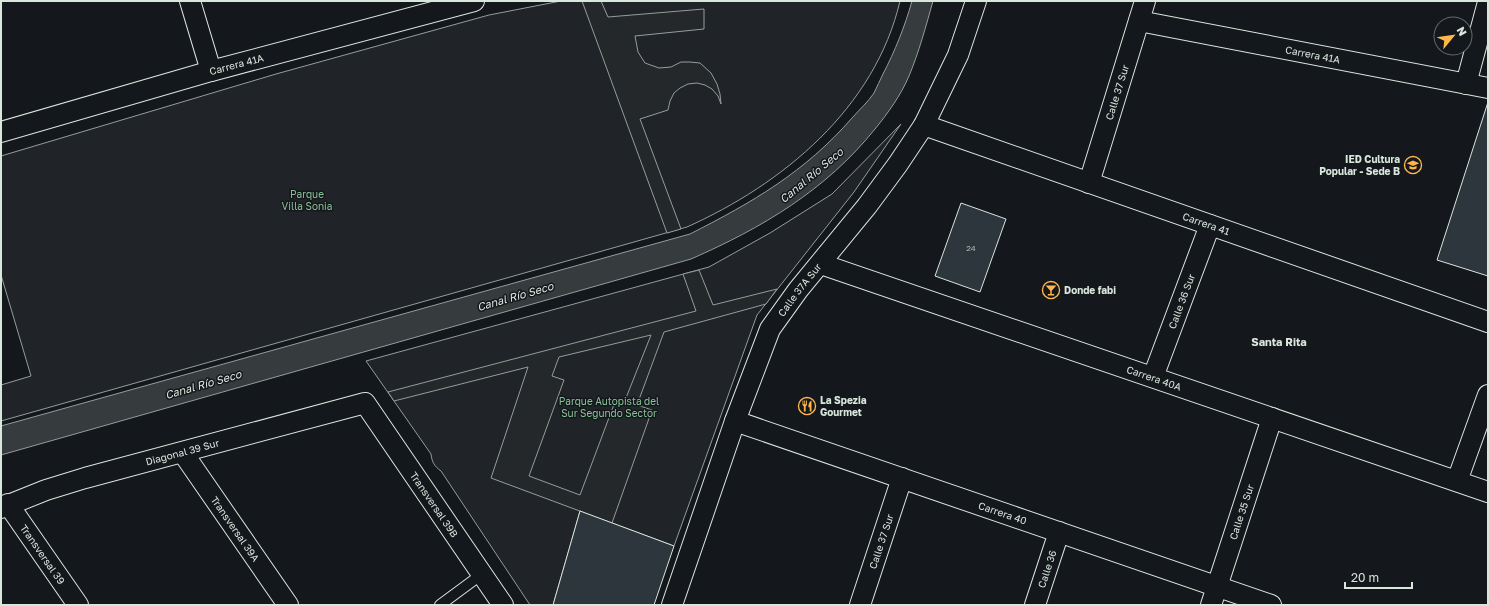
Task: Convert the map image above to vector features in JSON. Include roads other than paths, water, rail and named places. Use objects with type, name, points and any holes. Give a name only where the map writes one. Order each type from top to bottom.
[{"type":"street","points":[[190,1],[211,70]]},
{"type":"street","name":"Carrera 41A","points":[[1,132],[211,70],[474,1]]},
{"type":"street","name":"Calle 37A Sur","points":[[672,605],[735,421],[770,329],[798,290],[821,264],[880,188],[924,125],[958,55],[976,1]]},
{"type":"street","name":"Calle 37 Sur","points":[[1089,183],[1145,1]]},
{"type":"street","points":[[1466,84],[1488,2]]},
{"type":"street","name":"Carrera 41A","points":[[1139,21],[1488,88]]},
{"type":"street","name":"Carrera 41","points":[[924,125],[1488,322]]},
{"type":"street","name":"Calle 36 Sur","points":[[1153,378],[1210,225]]},
{"type":"street","name":"Carrera 40A","points":[[821,264],[1488,492]]},
{"type":"street","points":[[1457,481],[1488,394]]},
{"type":"street","name":"Diagonal 39 Sur","points":[[5,506],[46,490],[85,478],[183,453],[365,403]]},
{"type":"street","name":"Transversal 39B","points":[[365,403],[503,605]]},
{"type":"street","name":"Calle 35 Sur","points":[[1211,605],[1272,418]]},
{"type":"street","name":"Carrera 40","points":[[735,421],[1271,605]]},
{"type":"street","name":"Transversal 39A","points":[[183,453],[288,605]]},
{"type":"street","name":"Calle 37 Sur","points":[[860,605],[902,478]]},
{"type":"street","name":"Transversal 39","points":[[5,506],[78,605]]},
{"type":"street","name":"Calle 36","points":[[1035,605],[1059,532]]},
{"type":"lane","points":[[440,605],[482,574]]},
{"type":"water","name":"Canal Río Seco","points":[[912,1],[933,1],[919,48],[906,83],[880,123],[856,151],[836,171],[814,189],[768,220],[717,247],[691,259],[1,455],[1,426],[690,234],[735,210],[777,184],[797,170],[834,137],[874,93],[896,47]]},
{"type":"place","name":"IED Cultura Popular - Sede B","points":[[1413,165]]},
{"type":"place","name":"Donde fabi","points":[[1051,290]]},
{"type":"place","name":"La Spezia Gourmet","points":[[807,406]]},
{"type":"district","name":"Santa Rita","points":[[1279,341]]},
{"type":"park label","name":"Parque Villa Sonia","points":[[307,200]]},
{"type":"park label","name":"Parque Autopista del Sur Segundo Sector","points":[[609,406]]}]
